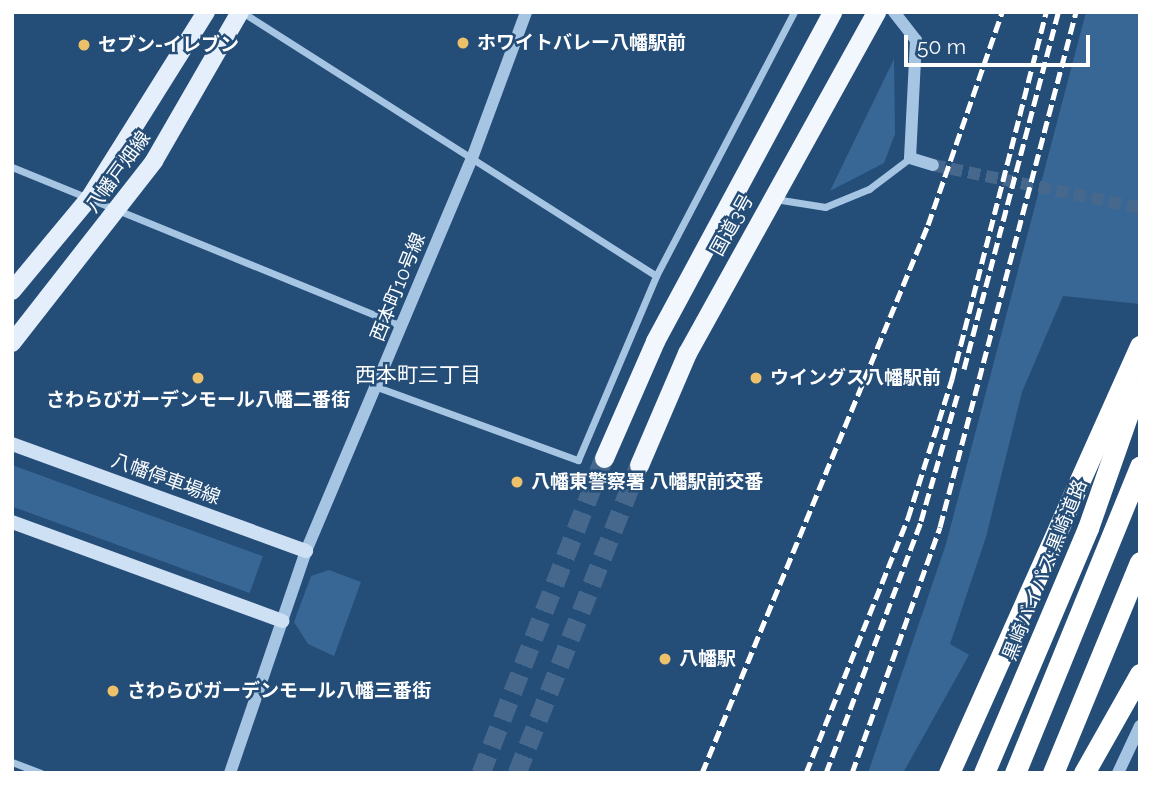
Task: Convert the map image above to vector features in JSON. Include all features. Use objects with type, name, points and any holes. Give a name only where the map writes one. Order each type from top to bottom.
[{"type":"highway","name":"国道3号","points":[[604,458],[655,341],[832,12]]},
{"type":"highway","name":"国道3号","points":[[639,465],[687,353],[876,12]]},
{"type":"highway","points":[[949,773],[1140,346]]},
{"type":"highway","name":"黒崎バイパス;黒崎道路","points":[[984,773],[1088,528],[1140,380]]},
{"type":"highway","points":[[1015,773],[1140,466]]},
{"type":"highway","points":[[1053,773],[1140,562]]},
{"type":"highway","points":[[1084,773],[1140,674]]},
{"type":"main road","name":"八幡戸畑線","points":[[12,291],[90,197],[206,12]]},
{"type":"main road","name":"八幡戸畑線","points":[[12,343],[119,209],[191,103],[241,12]]},
{"type":"main road","name":"八幡停車場線","points":[[12,444],[306,551]]},
{"type":"main road","points":[[12,522],[282,621]]},
{"type":"street","points":[[241,12],[471,161],[656,276]]},
{"type":"street","name":"西本町10号線","points":[[230,773],[306,551],[471,161],[526,12]]},
{"type":"street","points":[[377,387],[578,460],[656,276],[794,12]]},
{"type":"street","points":[[773,198],[825,207],[869,189],[910,158],[916,40],[894,12]]},
{"type":"street","points":[[910,158],[933,164]]},
{"type":"street","points":[[12,167],[402,326]]},
{"type":"street","points":[[1118,773],[1140,726]]},
{"type":"street","points":[[12,762],[41,773]]},
{"type":"shaded area","points":[[1086,12],[1140,12],[1140,304],[1063,296],[1022,392],[986,537],[950,644],[969,655],[903,773],[868,773],[946,544]]},
{"type":"shaded area","points":[[894,59],[895,134],[884,163],[830,191]]},
{"type":"shaded area","points":[[12,465],[263,556],[250,593],[12,507]]},
{"type":"shaded area","points":[[329,570],[361,582],[334,656],[308,644],[294,622],[311,576]]},
{"type":"tunnel","points":[[933,165],[1140,208]]},
{"type":"tunnel","points":[[481,773],[604,458]]},
{"type":"tunnel","points":[[517,773],[639,465]]},
{"type":"railway","points":[[702,773],[928,225],[1002,12]]},
{"type":"railway","points":[[806,773],[908,518],[952,379],[1046,12]]},
{"type":"railway","points":[[964,369],[1058,12]]},
{"type":"railway","points":[[852,773],[940,527],[1076,12]]},
{"type":"railway","points":[[826,773],[921,521],[958,393]]},
{"type":"place","name":"ホワイトバレー八幡駅前","points":[[463,43]]},
{"type":"place","name":"セブン-イレブン","points":[[84,45]]},
{"type":"place","name":"さわらびガーデンモール八幡二番街","points":[[198,378]]},
{"type":"place","name":"ウイングス八幡駅前","points":[[756,378]]},
{"type":"place","name":"八幡東警察署 八幡駅前交番","points":[[517,482]]},
{"type":"place","name":"八幡駅","points":[[665,659]]},
{"type":"place","name":"さわらびガーデンモール八幡三番街","points":[[113,691]]},
{"type":"district","name":"西本町三丁目","points":[[418,375]]}]
